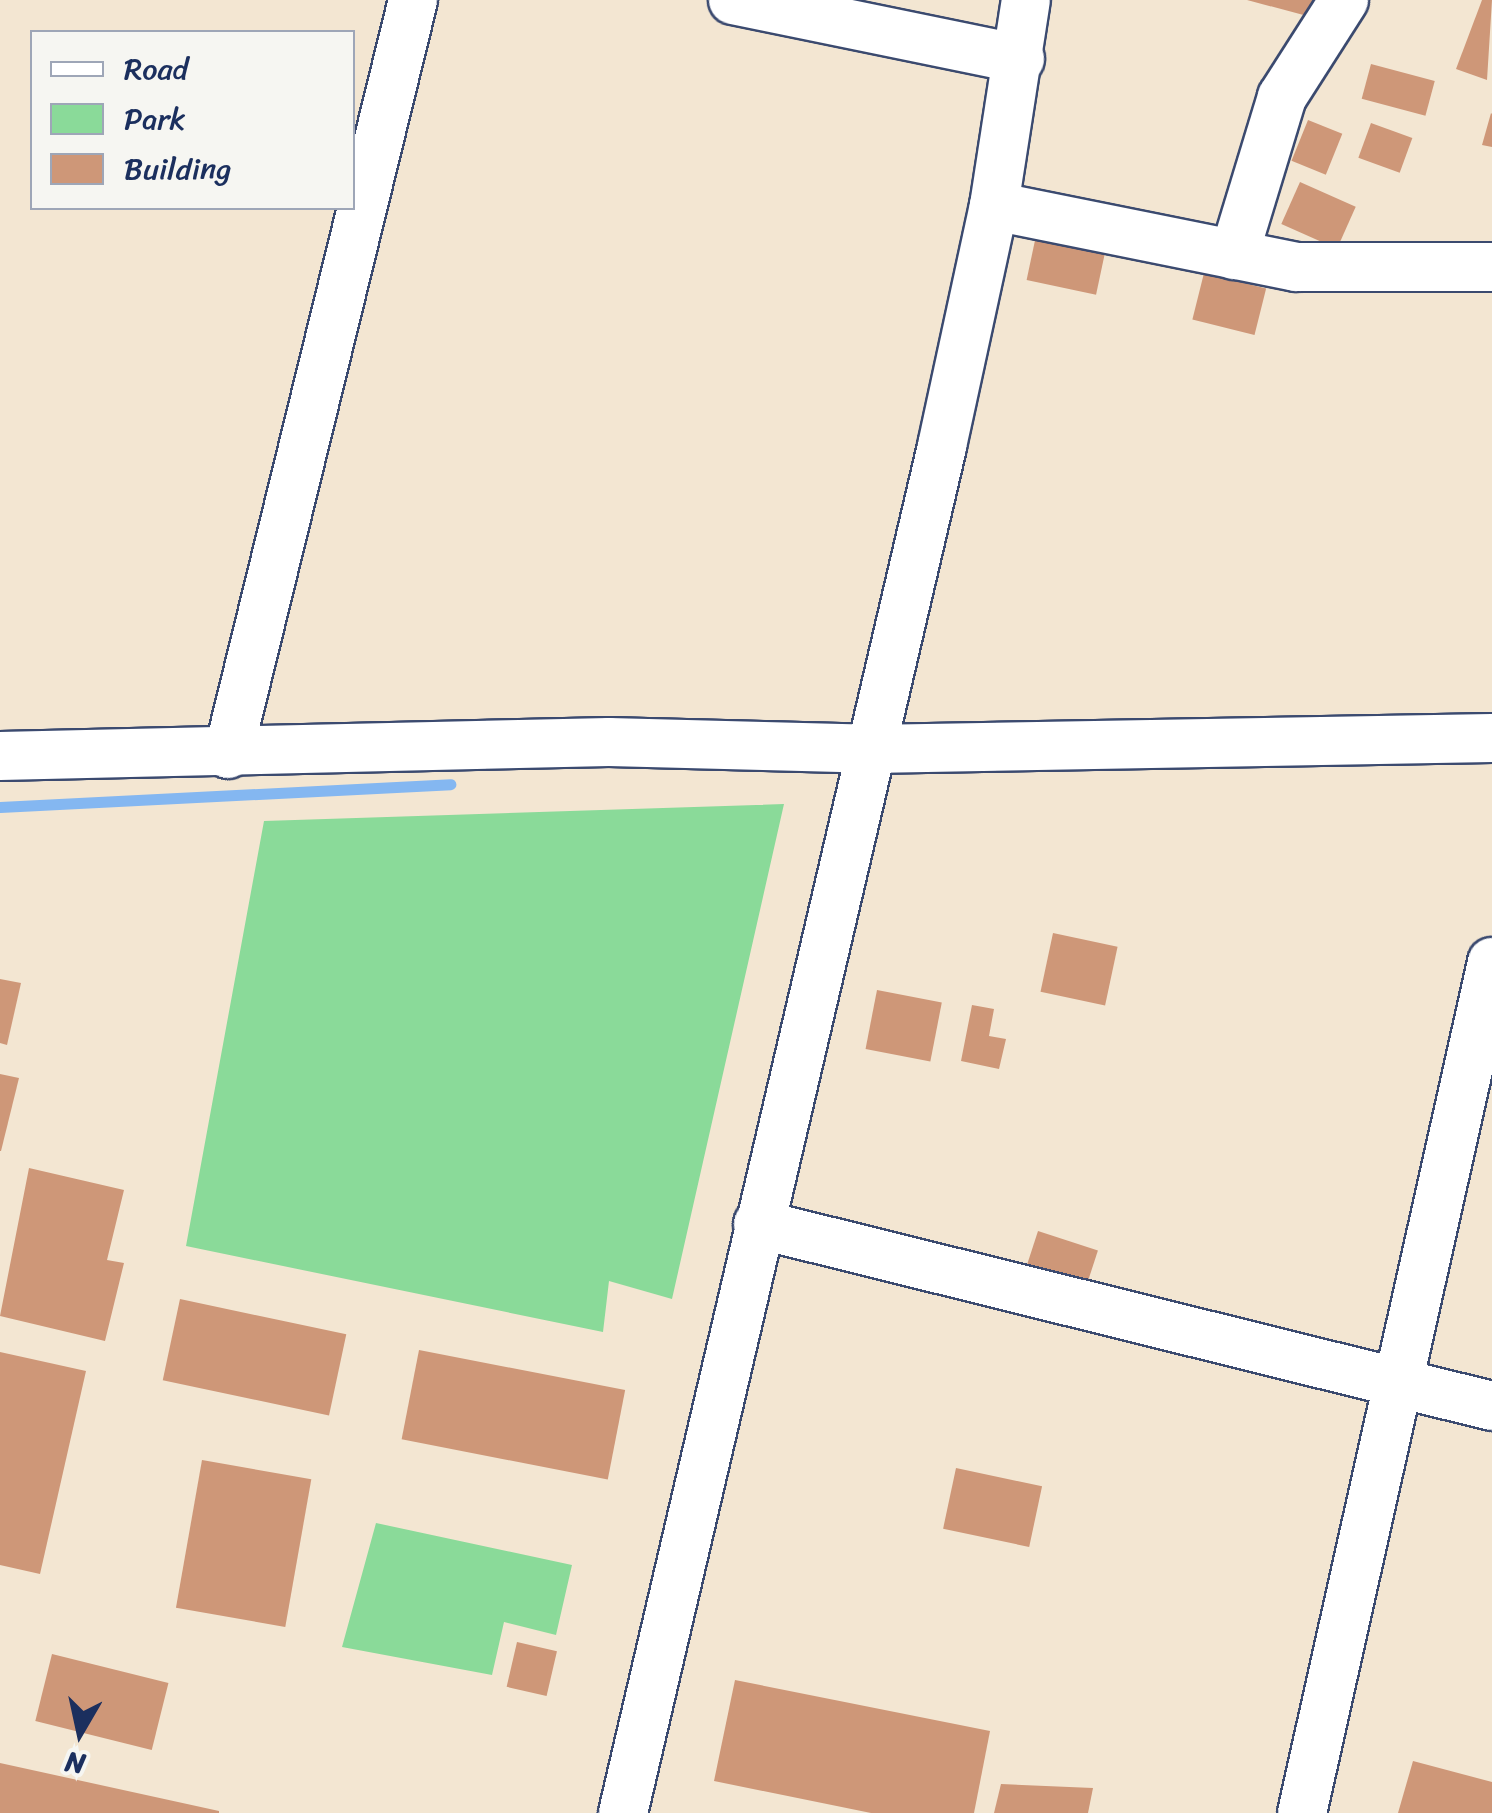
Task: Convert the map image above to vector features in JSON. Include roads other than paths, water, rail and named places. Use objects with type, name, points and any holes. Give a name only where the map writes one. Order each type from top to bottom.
[{"type":"street","points":[[228,754],[413,0]]},
{"type":"street","points":[[732,0],[1020,59]]},
{"type":"street","points":[[623,1813],[994,206],[1020,59],[1026,0]]},
{"type":"street","points":[[1234,255],[1282,97],[1344,0]]},
{"type":"street","points":[[994,206],[1296,268],[1492,266]]},
{"type":"street","points":[[0,756],[228,754],[609,742],[870,749],[1492,738]]},
{"type":"street","points":[[1302,1813],[1401,1386],[1492,962]]},
{"type":"street","points":[[758,1224],[1492,1406]]},
{"type":"waterway","points":[[0,807],[450,784]]}]
